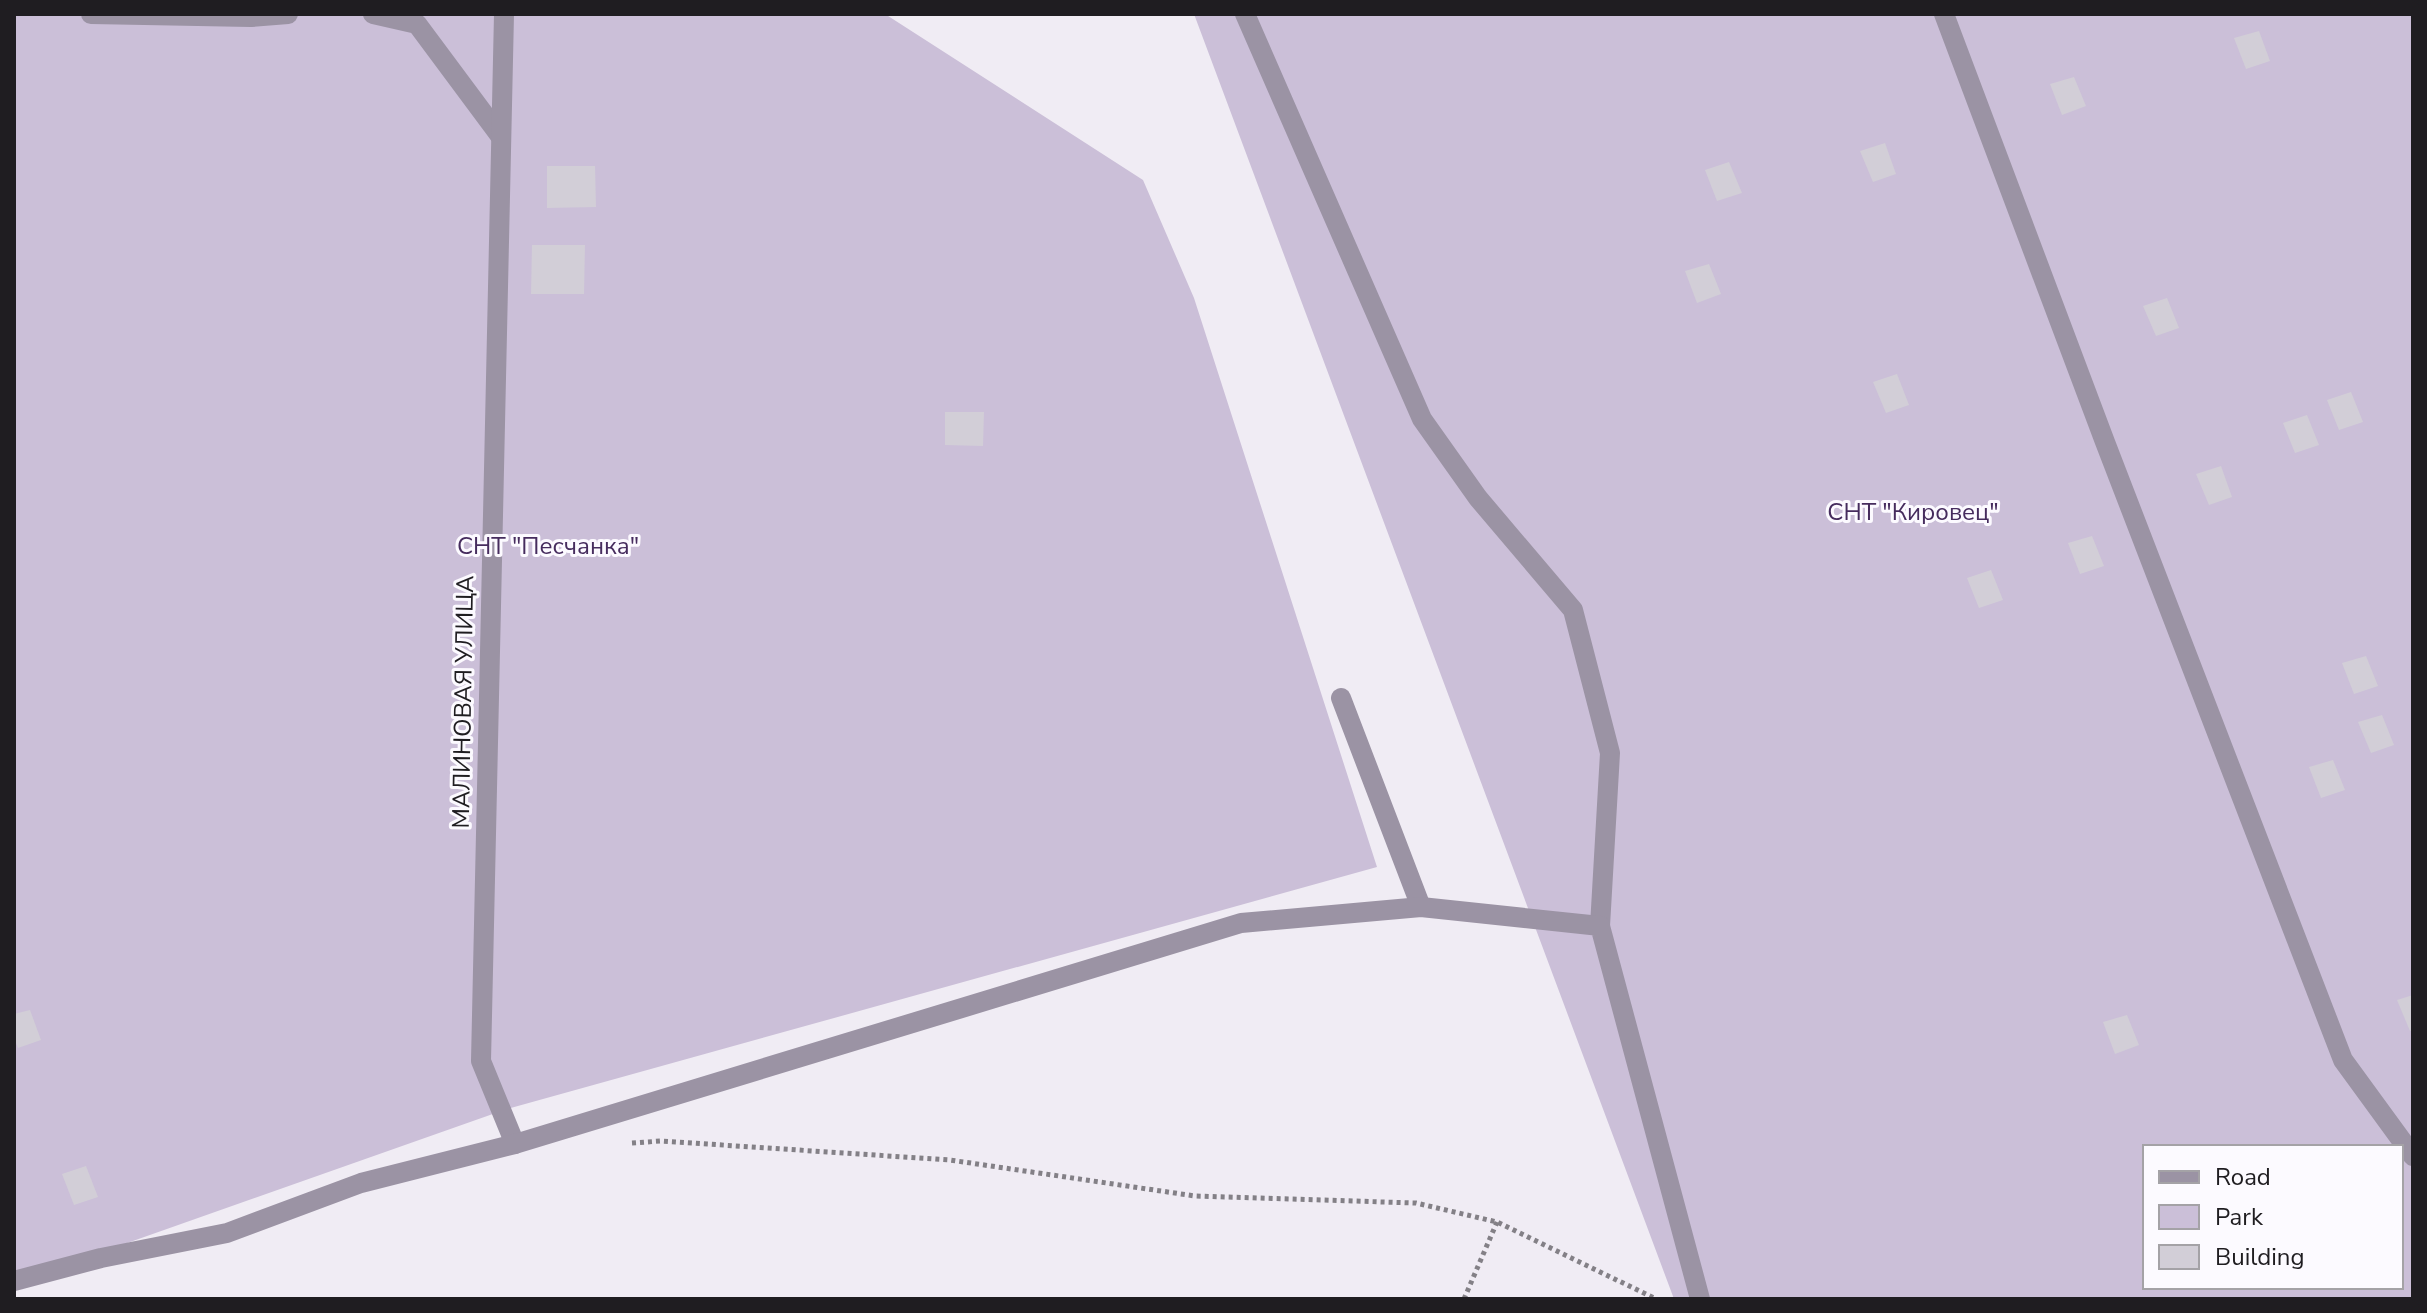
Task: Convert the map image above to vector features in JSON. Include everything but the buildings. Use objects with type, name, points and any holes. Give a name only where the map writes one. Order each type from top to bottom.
[{"type":"street","points":[[91,14],[251,17],[288,14]]},
{"type":"street","points":[[373,14],[417,24],[501,137]]},
{"type":"street","name":"МАЛИНОВАЯ УЛИЦА","points":[[504,14],[481,1061],[515,1144]]},
{"type":"street","points":[[1245,14],[1422,419],[1478,498],[1573,610],[1610,753],[1600,926],[1700,1299]]},
{"type":"street","points":[[1944,14],[2110,457],[2343,1060],[2413,1156]]},
{"type":"street","points":[[1341,698],[1421,907]]},
{"type":"street","points":[[14,1281],[101,1258],[227,1233],[361,1183],[515,1144],[1241,923],[1421,907],[1600,926]]},
{"type":"path","points":[[631,1143],[661,1141],[950,1160],[1195,1196],[1416,1203],[1497,1222],[1656,1299]]},
{"type":"path","points":[[1464,1299],[1497,1222]]},
{"type":"green space","name":"СНТ \"Песчанка\"","points":[[14,14],[885,14],[1143,180],[1194,298],[1377,867],[507,1109],[14,1283]]},
{"type":"green space","name":"СНТ \"Кировец\"","points":[[1194,14],[2413,14],[2413,1299],[1674,1299]]}]
